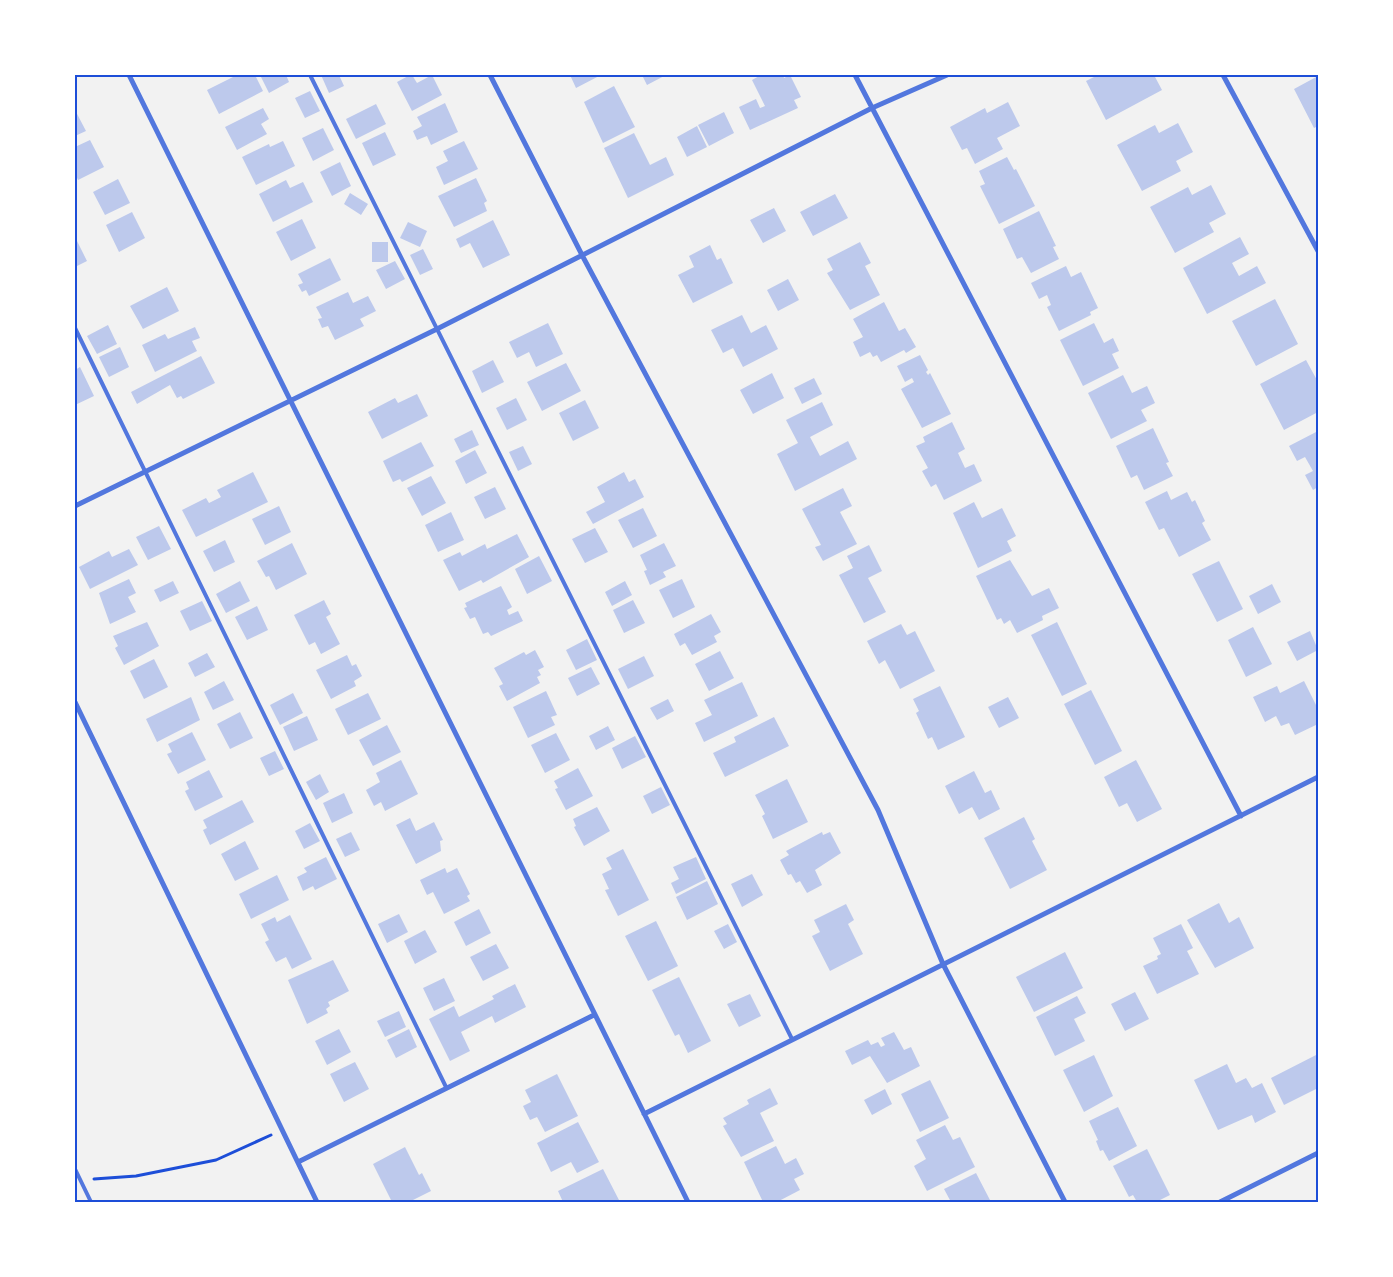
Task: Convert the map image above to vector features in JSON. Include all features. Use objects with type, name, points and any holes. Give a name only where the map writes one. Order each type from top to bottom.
[{"type":"street","points":[[129,75],[688,1202]]},
{"type":"street","points":[[490,75],[582,255],[878,810],[943,964],[1065,1202]]},
{"type":"street","points":[[855,75],[1241,816]]},
{"type":"street","points":[[75,506],[438,329],[872,108],[947,75]]},
{"type":"street","points":[[1223,75],[1318,251]]},
{"type":"street","points":[[75,702],[317,1202]]},
{"type":"street","points":[[644,1114],[1318,777]]},
{"type":"street","points":[[298,1162],[594,1015]]},
{"type":"street","points":[[1220,1202],[1318,1153]]},
{"type":"lane","points":[[310,75],[792,1039]]},
{"type":"lane","points":[[75,328],[446,1087]]},
{"type":"lane","points":[[75,1169],[91,1202]]},
{"type":"path","points":[[80,1179],[136,1176],[216,1160],[282,1130]]},
{"type":"building","points":[[237,75],[255,75],[263,91],[219,114],[207,90]]},
{"type":"building","points":[[260,75],[286,75],[289,82],[269,93]]},
{"type":"building","points":[[321,75],[339,75],[344,86],[329,93]]},
{"type":"building","points":[[412,75],[417,83],[432,75],[442,95],[412,111],[397,82]]},
{"type":"building","points":[[570,75],[601,75],[576,88]]},
{"type":"building","points":[[642,75],[666,75],[647,85]]},
{"type":"building","points":[[761,75],[783,75],[784,78],[790,75],[801,97],[794,100],[798,108],[750,130],[739,107],[756,99],[760,108],[765,106],[752,80]]},
{"type":"building","points":[[1093,75],[1154,75],[1162,90],[1106,120],[1086,81],[1094,77]]},
{"type":"building","points":[[1318,76],[1318,126],[1314,128],[1294,89]]},
{"type":"building","points":[[614,86],[635,127],[603,143],[584,102]]},
{"type":"building","points":[[310,91],[320,111],[305,118],[295,98]]},
{"type":"building","points":[[1008,102],[1020,126],[997,138],[1003,149],[975,164],[967,148],[962,150],[950,127],[985,108],[987,113]]},
{"type":"building","points":[[445,103],[458,132],[431,145],[427,136],[417,140],[413,131],[422,126],[417,117]]},
{"type":"building","points":[[376,104],[386,124],[356,139],[346,119]]},
{"type":"building","points":[[263,108],[269,119],[261,124],[267,134],[237,150],[225,127]]},
{"type":"building","points":[[75,110],[86,131],[75,136]]},
{"type":"building","points":[[724,112],[734,133],[709,146],[698,125]]},
{"type":"building","points":[[1178,123],[1193,152],[1176,161],[1181,171],[1142,191],[1117,145],[1155,125],[1159,133]]},
{"type":"building","points":[[697,126],[707,147],[687,157],[677,137]]},
{"type":"building","points":[[323,128],[334,150],[313,161],[302,138]]},
{"type":"building","points":[[385,132],[396,155],[373,166],[362,143]]},
{"type":"building","points":[[634,133],[650,165],[666,157],[674,175],[628,198],[604,148]]},
{"type":"building","points":[[90,140],[104,167],[78,180],[75,173],[75,147]]},
{"type":"building","points":[[283,141],[295,166],[256,185],[242,157],[269,144],[270,147]]},
{"type":"building","points":[[464,141],[478,169],[444,185],[436,167],[448,161],[443,151]]},
{"type":"building","points":[[1007,157],[1014,170],[1016,169],[1035,206],[999,224],[980,186],[985,184],[979,171]]},
{"type":"building","points":[[340,162],[351,186],[332,196],[320,172]]},
{"type":"building","points":[[476,178],[487,201],[484,203],[487,211],[454,227],[438,196]]},
{"type":"building","points":[[118,179],[130,203],[105,215],[93,192]]},
{"type":"building","points":[[286,180],[290,188],[303,182],[313,202],[273,222],[259,194]]},
{"type":"building","points":[[1211,185],[1226,214],[1209,223],[1214,232],[1175,253],[1150,207],[1188,187],[1192,195]]},
{"type":"building","points":[[350,193],[368,204],[361,215],[344,204]]},
{"type":"building","points":[[835,194],[848,218],[813,236],[800,212]]},
{"type":"building","points":[[774,208],[786,231],[763,243],[750,220]]},
{"type":"building","points":[[1039,211],[1056,246],[1053,247],[1059,259],[1031,273],[1022,257],[1017,259],[1003,229]]},
{"type":"building","points":[[132,212],[145,238],[119,252],[106,225]]},
{"type":"building","points":[[302,219],[316,248],[291,261],[276,232]]},
{"type":"building","points":[[493,220],[510,255],[483,268],[470,243],[460,248],[456,239]]},
{"type":"building","points":[[408,222],[427,231],[420,247],[400,238]]},
{"type":"building","points":[[75,237],[87,261],[75,267]]},
{"type":"building","points":[[1240,237],[1249,254],[1232,263],[1239,276],[1257,266],[1266,283],[1207,314],[1183,268]]},
{"type":"building","points":[[372,242],[388,242],[388,262],[372,262]]},
{"type":"building","points":[[860,242],[871,263],[865,266],[880,295],[850,310],[827,273],[833,270],[827,259]]},
{"type":"building","points":[[710,245],[717,260],[721,258],[733,283],[693,303],[678,275],[694,267],[689,256]]},
{"type":"building","points":[[423,249],[433,269],[420,275],[410,255]]},
{"type":"building","points":[[330,258],[341,280],[309,296],[306,290],[302,292],[298,285],[303,283],[298,274]]},
{"type":"building","points":[[395,261],[405,279],[386,289],[376,270]]},
{"type":"building","points":[[1066,266],[1071,277],[1081,272],[1098,308],[1090,312],[1091,315],[1059,331],[1047,307],[1051,305],[1047,295],[1039,299],[1031,283]]},
{"type":"building","points":[[788,279],[799,300],[778,311],[767,290]]},
{"type":"building","points":[[167,287],[179,311],[143,329],[130,306]]},
{"type":"building","points":[[348,292],[353,303],[368,296],[376,311],[360,319],[364,326],[335,340],[328,326],[322,328],[318,319],[322,318],[316,307]]},
{"type":"building","points":[[1275,299],[1298,344],[1256,366],[1232,321]]},
{"type":"building","points":[[884,302],[899,331],[905,328],[916,347],[906,353],[904,350],[881,362],[877,355],[873,357],[870,352],[860,357],[853,342],[863,337],[853,319]]},
{"type":"building","points":[[742,315],[751,333],[766,325],[778,349],[743,367],[733,348],[723,353],[711,330]]},
{"type":"building","points":[[548,323],[563,354],[536,367],[529,352],[517,358],[509,342]]},
{"type":"building","points":[[1094,323],[1104,343],[1113,338],[1119,351],[1112,354],[1119,368],[1083,386],[1060,340]]},
{"type":"building","points":[[108,325],[117,344],[97,354],[87,336]]},
{"type":"building","points":[[195,327],[200,338],[192,341],[197,351],[155,372],[142,345],[165,334],[168,339]]},
{"type":"building","points":[[120,347],[129,367],[109,377],[99,357]]},
{"type":"building","points":[[920,355],[928,370],[926,372],[928,375],[930,373],[951,414],[922,428],[901,389],[914,382],[912,378],[905,382],[897,366]]},
{"type":"building","points":[[201,356],[215,383],[183,399],[181,396],[177,398],[170,385],[137,404],[131,392]]},
{"type":"building","points":[[493,360],[504,382],[482,393],[472,371]]},
{"type":"building","points":[[1306,360],[1318,382],[1318,412],[1284,430],[1260,384]]},
{"type":"building","points":[[566,363],[581,391],[542,411],[527,382]]},
{"type":"building","points":[[80,367],[94,396],[75,405],[75,370]]},
{"type":"building","points":[[772,373],[784,398],[753,414],[740,390]]},
{"type":"building","points":[[1123,375],[1132,393],[1147,386],[1155,403],[1141,410],[1147,421],[1111,439],[1088,393]]},
{"type":"building","points":[[814,378],[822,394],[802,404],[794,388]]},
{"type":"building","points":[[417,394],[428,416],[382,439],[368,412],[395,398],[398,403]]},
{"type":"building","points":[[516,398],[527,420],[507,430],[496,408]]},
{"type":"building","points":[[585,400],[599,428],[573,441],[559,413]]},
{"type":"building","points":[[822,402],[833,425],[810,437],[820,456],[848,441],[857,459],[795,491],[777,454],[798,443],[786,420]]},
{"type":"building","points":[[952,422],[965,449],[958,453],[965,468],[974,464],[982,481],[944,500],[936,484],[931,487],[922,471],[928,468],[916,446],[925,442],[923,437]]},
{"type":"building","points":[[1153,428],[1169,462],[1166,463],[1173,476],[1144,490],[1137,475],[1131,478],[1116,446]]},
{"type":"building","points":[[472,430],[479,445],[461,453],[454,439]]},
{"type":"building","points":[[1318,431],[1318,487],[1313,490],[1305,475],[1313,471],[1305,457],[1297,461],[1289,446]]},
{"type":"building","points":[[421,442],[434,466],[402,482],[400,479],[393,482],[383,461]]},
{"type":"building","points":[[523,446],[532,464],[518,471],[509,452]]},
{"type":"building","points":[[475,450],[487,473],[466,484],[455,461]]},
{"type":"building","points":[[253,472],[268,502],[196,537],[182,510],[206,498],[209,503],[221,497],[217,490]]},
{"type":"building","points":[[624,472],[629,482],[635,479],[644,497],[593,524],[586,512],[605,502],[597,487]]},
{"type":"building","points":[[431,476],[446,503],[422,516],[407,488]]},
{"type":"building","points":[[495,487],[506,509],[485,519],[474,497]]},
{"type":"building","points":[[843,488],[852,506],[840,512],[857,544],[823,561],[815,547],[821,545],[802,509]]},
{"type":"building","points":[[1167,491],[1171,500],[1187,492],[1192,502],[1195,500],[1205,521],[1202,523],[1211,540],[1179,557],[1164,528],[1159,530],[1145,502]]},
{"type":"building","points":[[974,502],[982,518],[1002,508],[1016,536],[1007,541],[1012,551],[978,568],[953,513]]},
{"type":"building","points":[[279,506],[291,532],[265,545],[252,519]]},
{"type":"building","points":[[643,508],[657,536],[633,548],[618,520]]},
{"type":"building","points":[[451,512],[464,540],[438,552],[425,525]]},
{"type":"building","points":[[159,526],[171,549],[148,560],[136,537]]},
{"type":"building","points":[[595,528],[608,552],[585,563],[572,539]]},
{"type":"building","points":[[517,534],[529,557],[483,583],[481,580],[459,591],[443,560],[460,552],[462,556],[485,544],[487,549]]},
{"type":"building","points":[[225,540],[235,562],[214,572],[203,551]]},
{"type":"building","points":[[292,543],[307,574],[276,590],[269,576],[266,577],[257,561]]},
{"type":"building","points":[[664,543],[676,566],[663,572],[666,577],[650,585],[644,571],[647,570],[640,555]]},
{"type":"building","points":[[869,545],[882,571],[868,578],[886,612],[864,623],[839,575],[853,568],[847,556]]},
{"type":"building","points":[[129,549],[138,565],[90,589],[79,567],[109,551],[112,557]]},
{"type":"building","points":[[539,556],[552,581],[527,594],[515,569]]},
{"type":"building","points":[[1010,560],[1032,596],[1049,588],[1059,608],[1042,616],[1043,620],[1017,633],[1010,620],[1004,624],[1001,618],[997,620],[976,576]]},
{"type":"building","points":[[1219,561],[1243,609],[1217,622],[1192,574]]},
{"type":"building","points":[[129,579],[136,593],[128,597],[136,612],[110,624],[99,593]]},
{"type":"building","points":[[682,579],[695,607],[673,618],[659,590]]},
{"type":"building","points":[[173,581],[179,593],[160,602],[154,590]]},
{"type":"building","points":[[240,581],[250,601],[226,613],[216,594]]},
{"type":"building","points":[[625,581],[632,595],[612,606],[605,592]]},
{"type":"building","points":[[1272,584],[1281,602],[1258,614],[1249,596]]},
{"type":"building","points":[[501,586],[512,607],[507,610],[509,615],[518,611],[523,621],[491,636],[488,632],[483,634],[475,617],[470,619],[464,608],[467,607],[465,603]]},
{"type":"building","points":[[324,600],[331,614],[326,617],[340,644],[321,654],[315,642],[309,645],[294,615]]},
{"type":"building","points":[[633,600],[645,623],[624,633],[613,610]]},
{"type":"building","points":[[202,601],[212,621],[190,631],[180,611]]},
{"type":"building","points":[[257,606],[268,630],[247,640],[235,617]]},
{"type":"building","points":[[711,614],[721,632],[714,636],[717,642],[692,655],[685,643],[680,646],[674,634]]},
{"type":"building","points":[[147,622],[159,646],[124,665],[115,648],[118,646],[113,636]]},
{"type":"building","points":[[1057,622],[1087,684],[1062,696],[1031,635]]},
{"type":"building","points":[[901,624],[907,635],[915,631],[935,671],[900,689],[885,660],[879,664],[867,641]]},
{"type":"building","points":[[1253,627],[1272,664],[1246,677],[1228,640]]},
{"type":"building","points":[[1310,631],[1318,650],[1297,661],[1287,642]]},
{"type":"building","points":[[587,639],[597,660],[576,670],[566,650]]},
{"type":"building","points":[[535,650],[544,667],[538,670],[541,675],[537,677],[540,683],[507,701],[499,686],[503,684],[494,668],[524,652],[526,655]]},
{"type":"building","points":[[720,651],[734,678],[709,691],[695,664]]},
{"type":"building","points":[[207,653],[215,667],[195,677],[188,663]]},
{"type":"building","points":[[347,655],[352,666],[356,664],[362,676],[354,681],[356,686],[331,699],[316,670]]},
{"type":"building","points":[[644,656],[654,676],[628,689],[618,669]]},
{"type":"building","points":[[154,659],[168,687],[144,699],[130,671]]},
{"type":"building","points":[[591,667],[600,684],[577,696],[568,678]]},
{"type":"building","points":[[224,681],[234,700],[213,710],[204,692]]},
{"type":"building","points":[[1304,681],[1318,709],[1318,724],[1295,735],[1289,723],[1281,726],[1276,716],[1265,722],[1253,697],[1277,686],[1280,693]]},
{"type":"building","points":[[742,682],[758,716],[704,742],[695,723],[712,715],[704,700]]},
{"type":"building","points":[[940,686],[965,737],[938,750],[932,737],[928,739],[916,713],[919,711],[913,699]]},
{"type":"building","points":[[1091,690],[1122,751],[1095,765],[1064,704]]},
{"type":"building","points":[[546,691],[557,715],[551,717],[555,725],[528,738],[513,707]]},
{"type":"building","points":[[293,693],[303,713],[280,725],[270,705]]},
{"type":"building","points":[[368,693],[381,719],[348,735],[335,709]]},
{"type":"building","points":[[191,697],[200,720],[157,742],[146,719]]},
{"type":"building","points":[[1008,697],[1019,718],[999,728],[988,707]]},
{"type":"building","points":[[668,699],[674,711],[657,720],[650,708]]},
{"type":"building","points":[[240,712],[253,738],[230,749],[217,724]]},
{"type":"building","points":[[307,716],[318,740],[294,751],[283,727]]},
{"type":"building","points":[[774,717],[789,746],[725,777],[713,753],[736,742],[734,737]]},
{"type":"building","points":[[387,725],[401,752],[373,766],[359,740]]},
{"type":"building","points":[[608,726],[615,740],[596,750],[589,736]]},
{"type":"building","points":[[192,732],[206,760],[178,774],[167,754],[172,752],[168,744]]},
{"type":"building","points":[[556,733],[570,760],[545,773],[531,745]]},
{"type":"building","points":[[635,736],[646,757],[622,769],[612,748]]},
{"type":"building","points":[[275,751],[284,769],[269,776],[260,758]]},
{"type":"building","points":[[401,760],[418,794],[385,811],[381,802],[374,806],[366,790],[380,782],[376,773]]},
{"type":"building","points":[[1136,760],[1162,809],[1137,822],[1127,803],[1119,807],[1104,777]]},
{"type":"building","points":[[578,768],[593,796],[566,810],[555,789],[558,788],[554,781]]},
{"type":"building","points":[[209,770],[223,797],[195,811],[185,791],[189,789],[186,782]]},
{"type":"building","points":[[974,771],[985,793],[991,790],[1000,809],[979,820],[972,807],[959,814],[945,786]]},
{"type":"building","points":[[320,774],[329,792],[316,800],[306,782]]},
{"type":"building","points":[[787,779],[808,822],[773,839],[762,816],[765,814],[755,795]]},
{"type":"building","points":[[661,787],[670,805],[652,814],[643,796]]},
{"type":"building","points":[[344,793],[353,813],[332,823],[323,803]]},
{"type":"building","points":[[242,800],[254,822],[210,845],[203,830],[207,828],[203,820]]},
{"type":"building","points":[[597,807],[610,831],[584,846],[574,827],[576,826],[573,819]]},
{"type":"building","points":[[1024,817],[1035,839],[1032,841],[1047,870],[1010,889],[984,838]]},
{"type":"building","points":[[410,818],[416,831],[434,822],[443,840],[440,841],[441,851],[416,864],[396,825]]},
{"type":"building","points":[[310,823],[320,841],[304,849],[295,831]]},
{"type":"building","points":[[351,832],[360,850],[345,857],[336,839]]},
{"type":"building","points":[[822,832],[823,835],[830,832],[841,853],[815,870],[822,885],[807,893],[800,881],[796,883],[791,874],[788,875],[780,860],[789,855],[786,851]]},
{"type":"building","points":[[245,841],[259,869],[235,881],[221,854]]},
{"type":"building","points":[[623,849],[649,900],[618,916],[605,890],[609,889],[602,874],[612,869],[606,858]]},
{"type":"building","points":[[326,857],[337,879],[315,890],[313,886],[303,891],[297,877],[307,872],[304,868]]},
{"type":"building","points":[[696,857],[706,879],[676,894],[671,883],[679,879],[673,867]]},
{"type":"building","points":[[445,868],[447,873],[457,868],[470,894],[467,896],[470,901],[444,914],[433,892],[427,895],[420,880]]},
{"type":"building","points":[[752,874],[763,895],[742,907],[731,884]]},
{"type":"building","points":[[277,875],[289,900],[251,919],[239,894]]},
{"type":"building","points":[[707,881],[718,904],[687,920],[676,897]]},
{"type":"building","points":[[1219,903],[1229,923],[1239,917],[1254,948],[1215,968],[1187,920]]},
{"type":"building","points":[[846,904],[854,920],[848,924],[863,954],[830,971],[812,936],[820,932],[814,920]]},
{"type":"building","points":[[479,909],[491,933],[466,946],[454,922]]},
{"type":"building","points":[[399,914],[408,932],[387,943],[378,924]]},
{"type":"building","points":[[290,915],[312,959],[292,969],[286,957],[276,962],[265,942],[269,940],[261,924],[275,917],[277,922]]},
{"type":"building","points":[[656,921],[678,966],[648,981],[625,936]]},
{"type":"building","points":[[728,924],[737,942],[724,949],[714,931]]},
{"type":"building","points":[[1181,924],[1193,948],[1187,951],[1199,974],[1157,994],[1143,966],[1158,959],[1157,956],[1161,954],[1153,938]]},
{"type":"building","points":[[425,930],[437,952],[415,964],[404,941]]},
{"type":"building","points":[[496,944],[509,968],[483,981],[470,957]]},
{"type":"building","points":[[1065,952],[1083,988],[1034,1012],[1016,977]]},
{"type":"building","points":[[333,960],[349,991],[328,1002],[330,1006],[326,1009],[328,1013],[307,1024],[288,980]]},
{"type":"building","points":[[679,977],[711,1041],[688,1053],[679,1034],[675,1036],[652,990]]},
{"type":"building","points":[[444,978],[455,1001],[434,1011],[423,988]]},
{"type":"building","points":[[515,984],[526,1007],[495,1023],[492,1016],[461,1032],[470,1051],[450,1061],[429,1019],[454,1006],[459,1017],[494,999],[492,996]]},
{"type":"building","points":[[1135,992],[1149,1019],[1125,1031],[1111,1004]]},
{"type":"building","points":[[750,994],[761,1016],[739,1027],[727,1004]]},
{"type":"building","points":[[1077,996],[1086,1013],[1074,1019],[1085,1041],[1055,1056],[1036,1017]]},
{"type":"building","points":[[399,1011],[406,1027],[385,1037],[377,1021]]},
{"type":"building","points":[[339,1029],[351,1052],[327,1065],[315,1041]]},
{"type":"building","points":[[409,1029],[417,1047],[396,1058],[387,1040]]},
{"type":"building","points":[[894,1032],[904,1050],[911,1047],[920,1066],[887,1083],[870,1056],[852,1065],[845,1051],[868,1040],[871,1045],[878,1042],[881,1047],[885,1045],[881,1038]]},
{"type":"building","points":[[1318,1054],[1318,1088],[1284,1105],[1271,1078]]},
{"type":"building","points":[[1094,1055],[1113,1096],[1084,1112],[1063,1070]]},
{"type":"building","points":[[355,1062],[369,1089],[344,1102],[330,1074]]},
{"type":"building","points":[[1227,1064],[1236,1083],[1246,1078],[1252,1088],[1262,1083],[1276,1112],[1255,1123],[1252,1115],[1218,1130],[1194,1080]]},
{"type":"building","points":[[557,1074],[578,1116],[545,1132],[537,1117],[530,1120],[523,1106],[531,1102],[525,1090]]},
{"type":"building","points":[[930,1080],[949,1118],[920,1132],[901,1094]]},
{"type":"building","points":[[770,1088],[778,1104],[760,1113],[774,1141],[741,1157],[723,1126],[727,1124],[723,1118],[749,1104],[747,1100]]},
{"type":"building","points":[[885,1089],[892,1104],[872,1115],[864,1100]]},
{"type":"building","points":[[1118,1107],[1137,1146],[1109,1161],[1103,1150],[1100,1151],[1096,1141],[1098,1140],[1089,1121]]},
{"type":"building","points":[[578,1122],[599,1162],[577,1173],[571,1162],[551,1172],[537,1143]]},
{"type":"building","points":[[945,1125],[953,1140],[960,1137],[975,1167],[927,1191],[914,1166],[926,1159],[916,1140]]},
{"type":"building","points":[[776,1146],[785,1164],[796,1158],[804,1174],[794,1179],[800,1190],[777,1202],[763,1202],[744,1162]]},
{"type":"building","points":[[405,1147],[419,1175],[422,1173],[431,1191],[409,1202],[392,1202],[373,1164]]},
{"type":"building","points":[[1147,1149],[1170,1195],[1156,1202],[1137,1202],[1133,1195],[1129,1197],[1113,1166]]},
{"type":"building","points":[[603,1169],[620,1202],[563,1202],[558,1191]]},
{"type":"building","points":[[976,1173],[991,1202],[951,1202],[944,1189]]}]
